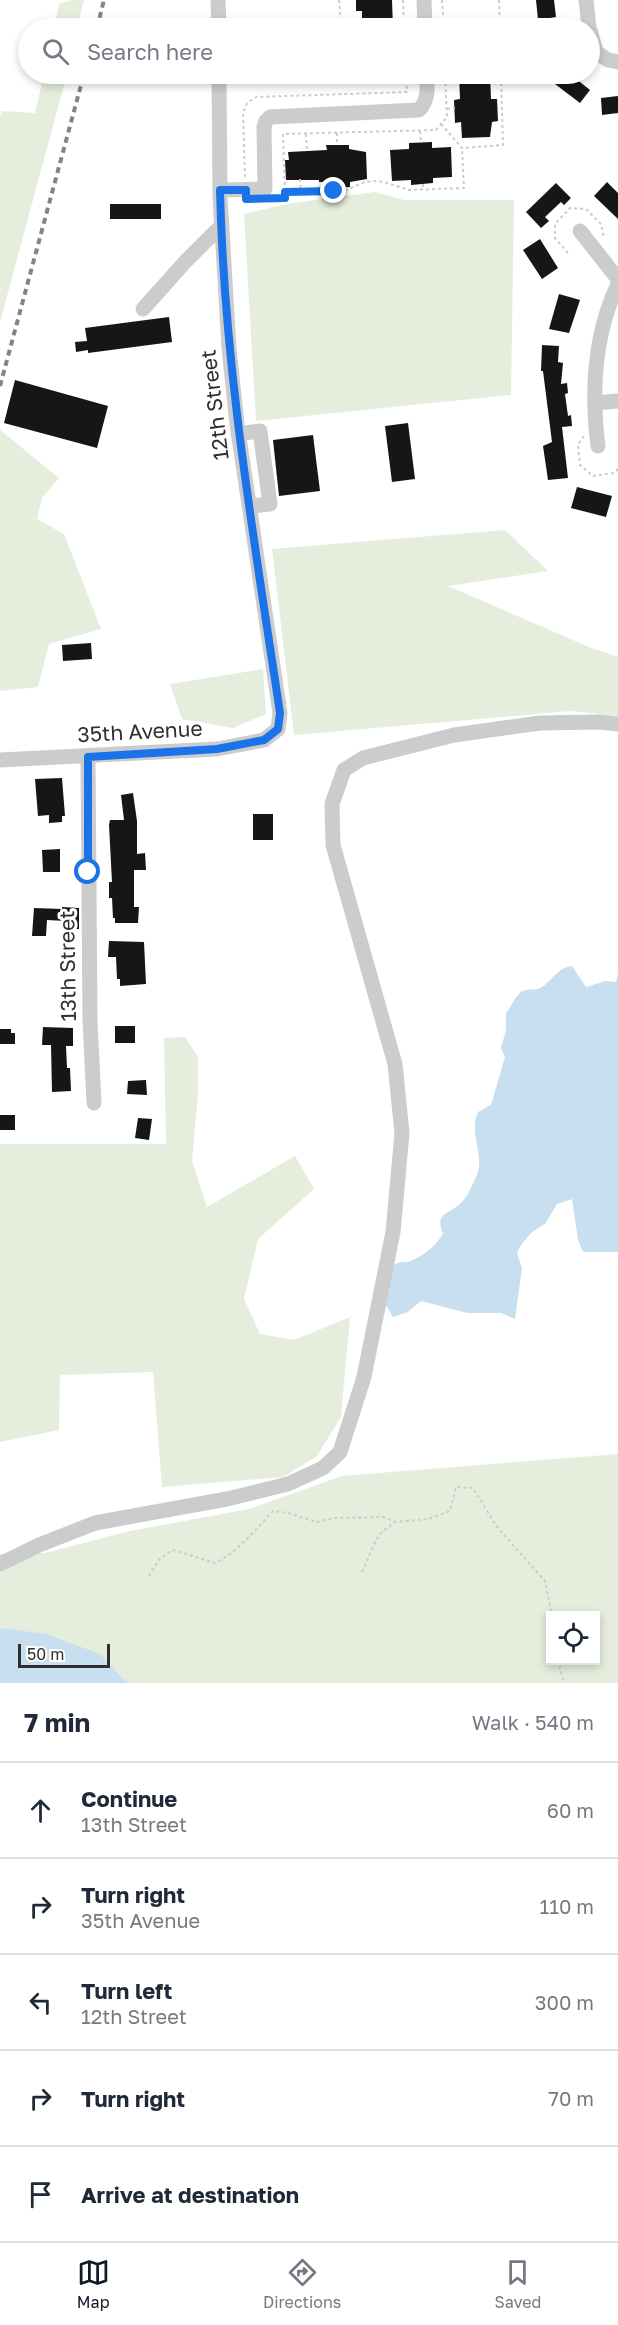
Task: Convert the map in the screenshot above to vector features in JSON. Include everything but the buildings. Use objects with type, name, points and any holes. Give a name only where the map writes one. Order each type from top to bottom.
[{"type":"street","points":[[218,0],[219,18]]},
{"type":"street","points":[[423,0],[424,18]]},
{"type":"street","points":[[586,0],[588,18]]},
{"type":"street","points":[[600,55],[608,60],[618,62]]},
{"type":"street","name":"12th Street","points":[[219,84],[220,190],[229,348],[238,434],[280,713],[278,729]]},
{"type":"street","points":[[220,190],[265,189],[264,127],[270,117],[419,110],[428,95],[427,84]]},
{"type":"street","points":[[143,309],[222,225]]},
{"type":"street","points":[[580,231],[618,279]]},
{"type":"street","points":[[598,446],[596,362],[598,343],[604,318],[618,284]]},
{"type":"street","points":[[596,403],[618,401]]},
{"type":"street","points":[[238,434],[260,431],[270,504],[249,506]]},
{"type":"street","points":[[0,1564],[39,1545],[95,1523],[227,1499],[288,1484],[323,1468],[340,1452],[364,1377],[390,1243],[402,1133],[395,1064],[333,845],[332,804],[344,770],[363,758],[454,735],[540,723],[618,724]]},
{"type":"street","name":"35th Avenue","points":[[0,760],[217,749],[264,740],[278,729]]},
{"type":"street","name":"13th Street","points":[[88,757],[90,1021],[94,1103]]},
{"type":"path","points":[[339,0],[341,18]]},
{"type":"path","points":[[403,0],[404,18]]},
{"type":"path","points":[[442,0],[443,18]]},
{"type":"path","points":[[499,0],[500,18]]},
{"type":"path","points":[[246,190],[243,113],[247,103],[263,96],[407,92],[407,84]]},
{"type":"path","points":[[265,199],[285,198],[283,134],[436,130],[447,117],[446,84]]},
{"type":"path","points":[[462,148],[503,145],[501,84]]},
{"type":"path","points":[[497,106],[502,106]]},
{"type":"path","points":[[447,109],[455,108]]},
{"type":"path","points":[[285,192],[339,189],[374,181],[409,190],[464,188],[462,148],[441,124]]},
{"type":"path","points":[[420,131],[421,143]]},
{"type":"path","points":[[337,133],[338,145]]},
{"type":"path","points":[[306,134],[308,151]]},
{"type":"path","points":[[300,179],[301,192]]},
{"type":"path","points":[[423,184],[423,190]]},
{"type":"path","points":[[149,1576],[160,1558],[173,1550],[215,1563],[251,1534],[273,1510],[317,1522],[334,1518],[384,1517],[395,1521],[429,1519],[450,1511],[456,1487],[473,1488],[497,1527],[544,1581],[551,1611]]},
{"type":"path","points":[[363,1572],[376,1540],[395,1521]]},
{"type":"path","points":[[559,1665],[564,1683]]},
{"type":"green space","points":[[72,0],[84,0],[80,18],[56,18],[59,4]]},
{"type":"green space","points":[[42,84],[64,84],[0,322],[0,115],[2,111],[35,113]]},
{"type":"green space","points":[[375,192],[404,200],[514,200],[511,395],[256,421],[244,214],[286,204]]},
{"type":"green space","points":[[0,430],[59,478],[42,498],[37,519],[64,534],[101,629],[49,644],[38,687],[0,691]]},
{"type":"green space","points":[[505,530],[548,571],[448,586],[589,647],[618,657],[618,716],[571,711],[294,735],[272,549]]},
{"type":"green space","points":[[263,669],[266,714],[233,728],[182,719],[170,684]]},
{"type":"green space","points":[[185,1037],[198,1057],[198,1094],[192,1161],[207,1207],[295,1156],[314,1189],[258,1239],[244,1299],[260,1334],[294,1340],[350,1317],[341,1417],[317,1456],[283,1477],[162,1487],[153,1372],[60,1375],[59,1430],[0,1442],[0,1144],[166,1144],[164,1038]]},
{"type":"green space","points":[[618,1454],[618,1683],[0,1683],[0,1554],[45,1553],[130,1531],[249,1509],[342,1476]]},
{"type":"water","points":[[572,966],[586,987],[605,981],[616,982],[618,974],[618,1252],[583,1252],[578,1240],[572,1199],[557,1204],[545,1224],[532,1232],[517,1253],[522,1268],[515,1319],[501,1313],[467,1313],[421,1301],[408,1312],[393,1317],[386,1305],[390,1268],[397,1263],[418,1258],[433,1246],[443,1234],[440,1221],[442,1217],[462,1202],[479,1169],[475,1120],[478,1112],[491,1105],[505,1057],[501,1048],[506,1030],[506,1013],[520,993],[540,988],[559,972]]},
{"type":"water","points":[[0,1628],[46,1634],[100,1654],[123,1679],[130,1683],[0,1683]]},
{"type":"railway","points":[[100,18],[104,0]]},
{"type":"railway","points":[[0,386],[81,84]]},
{"type":"route","points":[[88,872],[88,757],[217,749],[264,740],[278,729],[280,713],[237,424],[229,348],[220,190],[246,190],[246,199],[285,198],[285,192],[334,191]]}]
